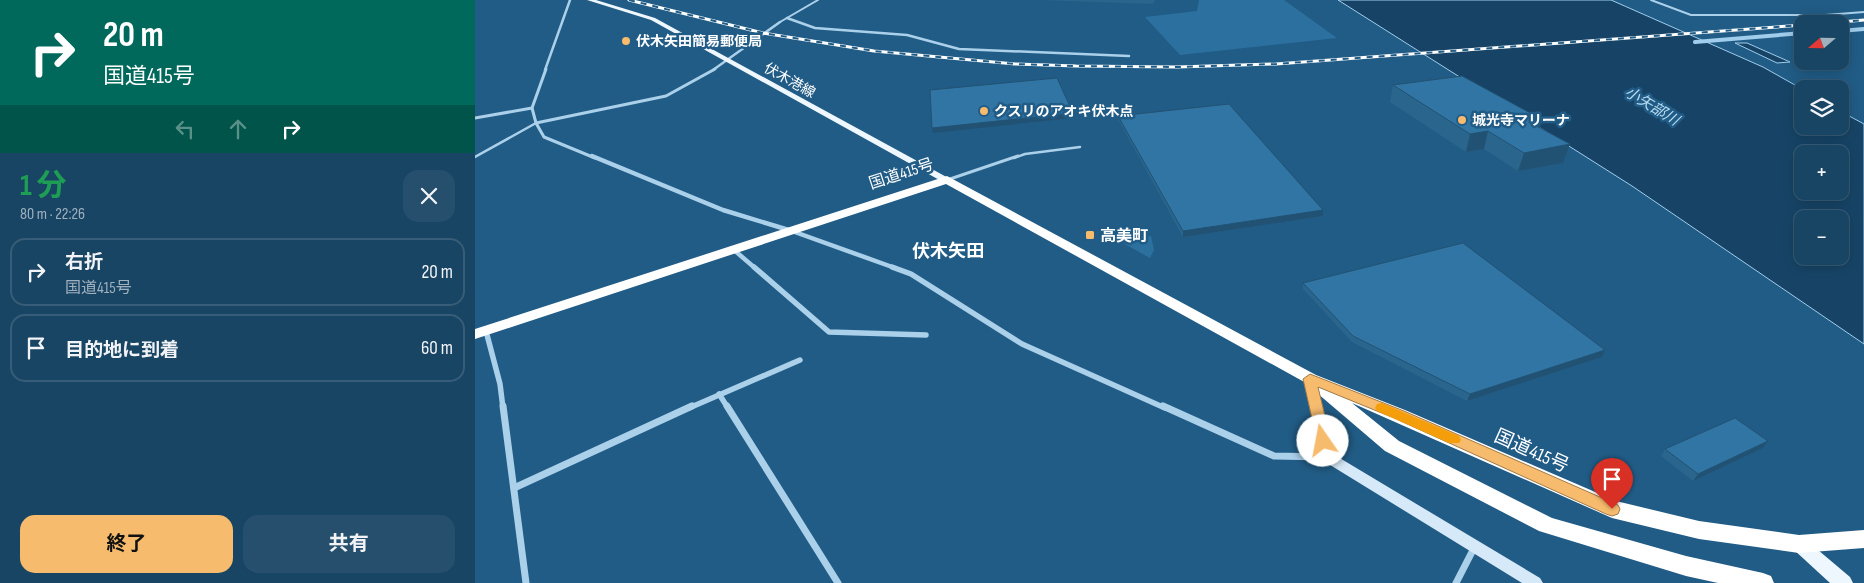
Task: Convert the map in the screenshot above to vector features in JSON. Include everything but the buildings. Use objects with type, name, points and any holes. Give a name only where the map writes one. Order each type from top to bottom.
[{"type":"highway","name":"国道415号","points":[[481,333],[947,180],[1310,379],[1399,415],[1612,509],[1699,530],[1799,544],[1864,539]]},
{"type":"highway","name":"国道415号","points":[[1310,379],[1392,446],[1547,525],[1686,566],[1763,583]]},
{"type":"main road","name":"伏木港線","points":[[590,0],[653,19],[702,44],[947,180]]},
{"type":"main road","points":[[1799,544],[1843,583]]},
{"type":"street","points":[[570,0],[532,108],[536,123],[544,136],[723,210],[792,231],[911,274],[1022,344],[1274,456],[1327,457],[1535,583]]},
{"type":"street","points":[[787,18],[815,28],[907,35],[959,49],[1129,56]]},
{"type":"street","points":[[536,123],[666,96],[728,60],[758,36],[780,22]]},
{"type":"street","points":[[702,44],[758,36]]},
{"type":"street","points":[[475,118],[532,108]]},
{"type":"street","points":[[734,249],[829,332],[926,335]]},
{"type":"street","points":[[481,333],[500,384],[527,583]]},
{"type":"street","points":[[514,488],[719,394],[800,360]]},
{"type":"street","points":[[1310,379],[1327,457]]},
{"type":"street","points":[[719,394],[838,583]]},
{"type":"street","points":[[1456,583],[1475,546]]},
{"type":"lane","points":[[780,22],[818,0]]},
{"type":"lane","points":[[1651,0],[1691,16],[1825,15],[1864,12]]},
{"type":"lane","points":[[475,157],[536,123]]},
{"type":"lane","points":[[947,180],[1025,154],[1080,147]]},
{"type":"shaded area","points":[[1199,0],[1284,0],[1337,38],[1180,55],[1145,17],[1197,11]]},
{"type":"shaded area","points":[[1151,236],[1154,250],[1150,258],[1121,242]]},
{"type":"water","name":"小矢部川","points":[[1338,0],[1611,0],[1763,67],[1794,84],[1794,135],[1849,135],[1849,116],[1864,124],[1864,344],[1632,186]]},
{"type":"water","points":[[1735,43],[1747,43],[1790,62],[1777,63]]},
{"type":"waterway","points":[[1849,30],[1864,29]]},
{"type":"waterway","points":[[1695,42],[1794,34]]},
{"type":"railway","points":[[629,0],[763,33],[874,51],[1015,64],[1076,66],[1177,67],[1276,64],[1794,26]]},
{"type":"railway","points":[[1849,21],[1864,20]]},
{"type":"slow traffic","points":[[1382,408],[1454,440]]},
{"type":"place","name":"伏木矢田簡易郵便局","points":[[626,41]]},
{"type":"place","name":"クスリのアオキ伏木点","points":[[984,111]]},
{"type":"place","name":"城光寺マリーナ","points":[[1462,120]]},
{"type":"place","name":"高美町","points":[[1090,235]]},
{"type":"district","name":"伏木矢田","points":[[948,251]]},
{"type":"route","points":[[1323,441],[1310,379],[1399,415],[1612,509]]}]
